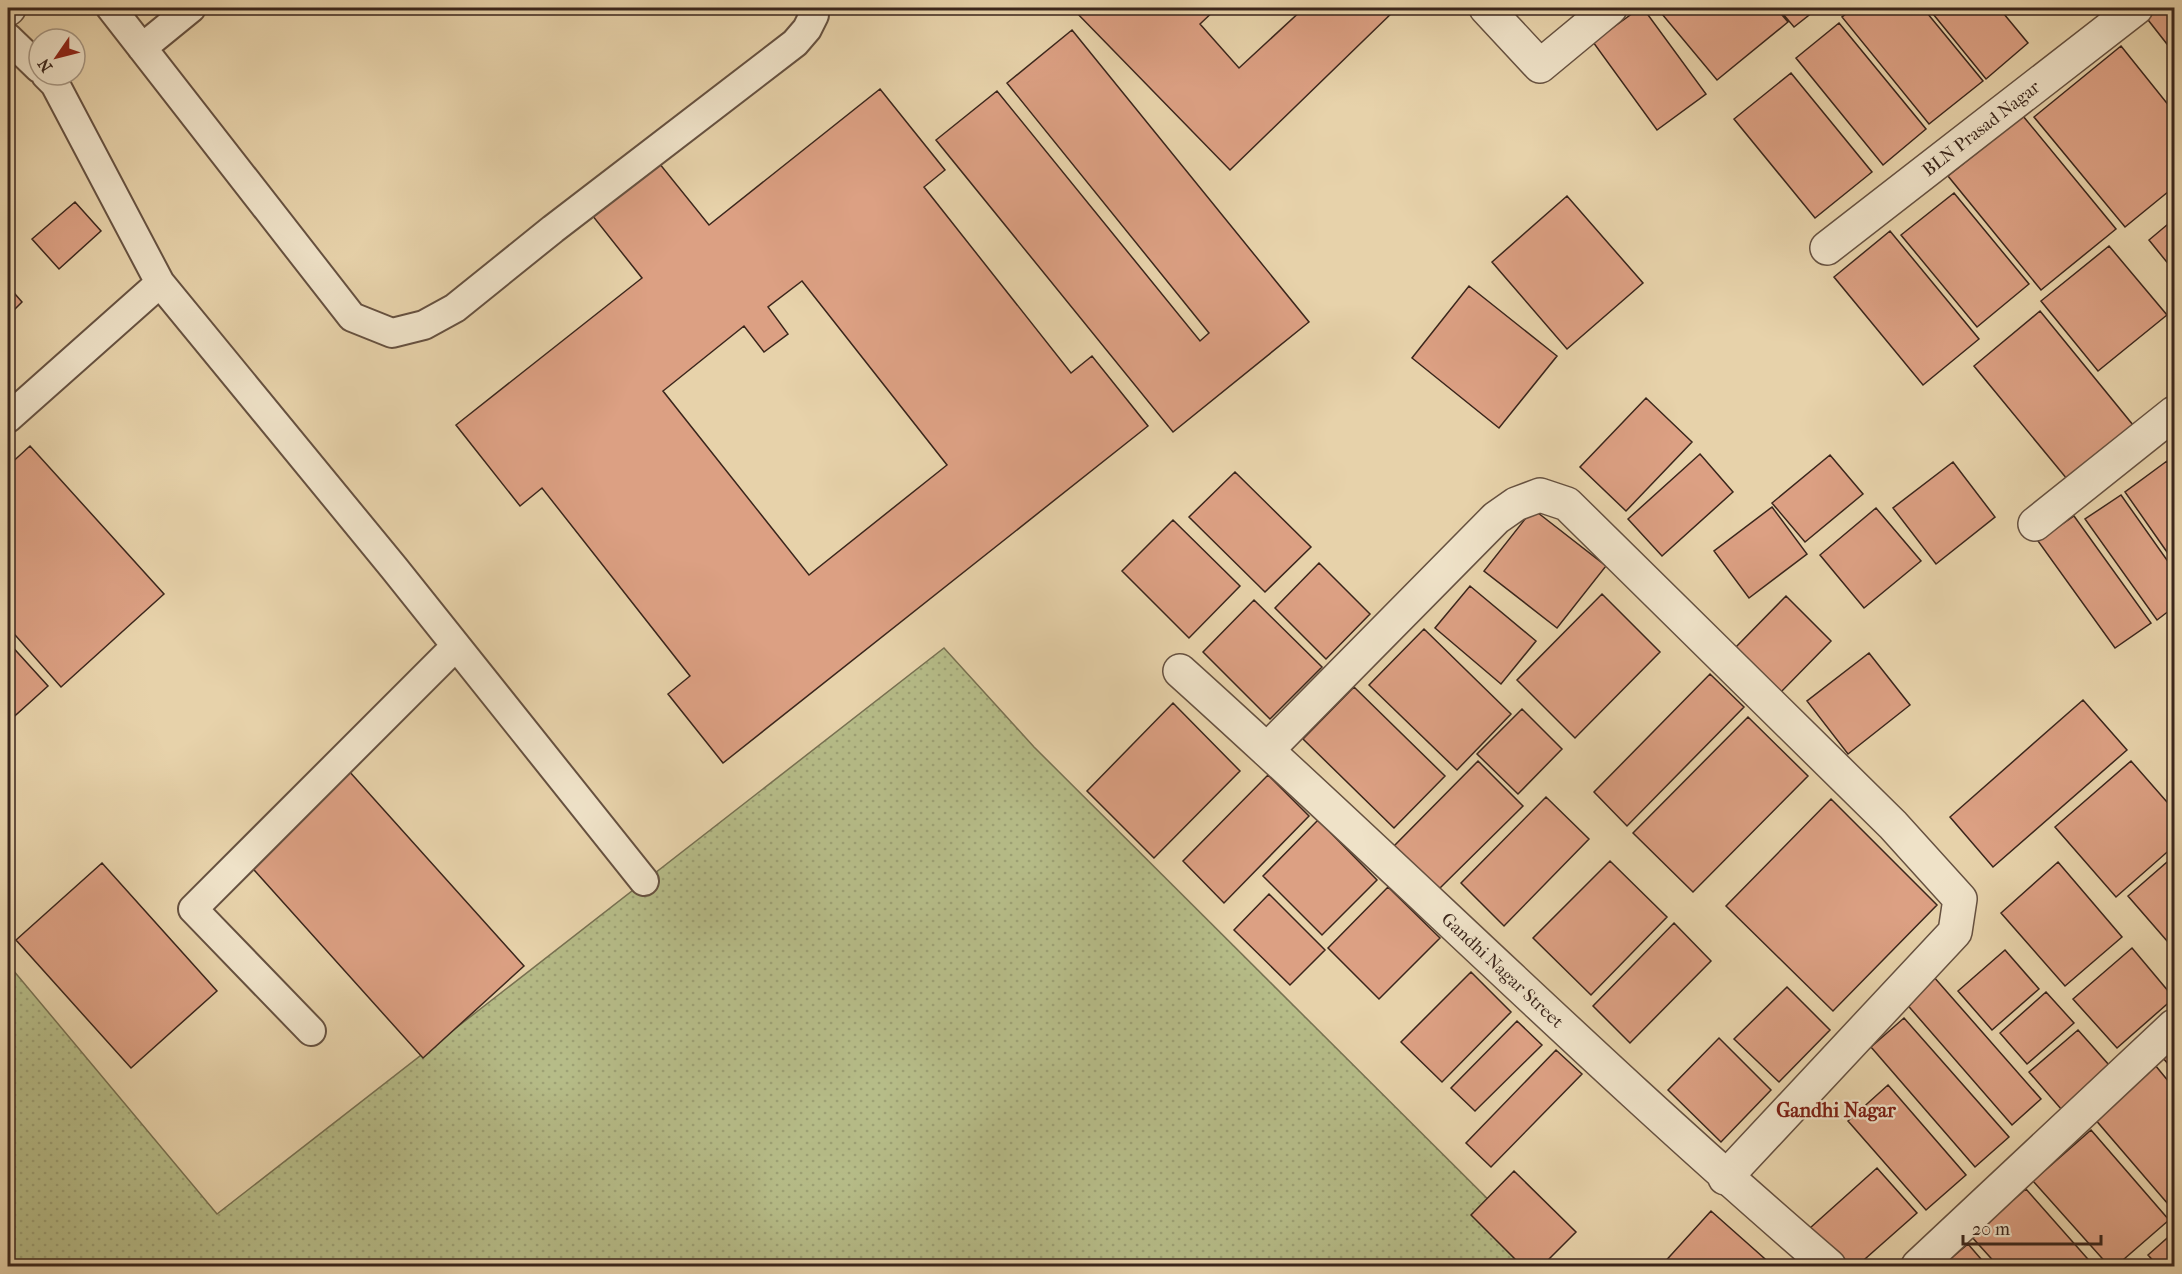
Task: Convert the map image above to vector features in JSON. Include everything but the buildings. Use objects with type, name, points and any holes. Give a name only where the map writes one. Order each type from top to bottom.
[{"type":"street","points":[[1486,8],[1540,66],[1610,8]]},
{"type":"street","name":"BLN Prasad Nagar","points":[[1827,248],[2136,8]]},
{"type":"street","points":[[2035,524],[2175,413]]},
{"type":"street","points":[[1267,750],[1496,518],[1516,504],[1540,495],[1567,504],[1893,825],[1960,899],[1954,932],[1725,1178]]},
{"type":"street","name":"Gandhi Nagar Street","points":[[1179,672],[1267,750],[1725,1178],[1828,1266]]},
{"type":"street","points":[[1918,1266],[2175,1026]]},
{"type":"lane","points":[[111,8],[352,317],[392,333],[424,325],[455,308],[561,222],[795,43],[807,29],[814,15],[812,8]]},
{"type":"lane","points":[[142,48],[191,8]]},
{"type":"lane","points":[[8,38],[27,56]]},
{"type":"lane","points":[[57,87],[160,283],[456,646],[644,882]]},
{"type":"lane","points":[[8,418],[160,283]]},
{"type":"lane","points":[[310,1031],[193,909],[456,646]]},
{"type":"green space","points":[[944,648],[1034,747],[1555,1266],[8,1266],[8,964],[217,1214]]},
{"type":"district","name":"Gandhi Nagar","points":[[1836,1110]]}]
